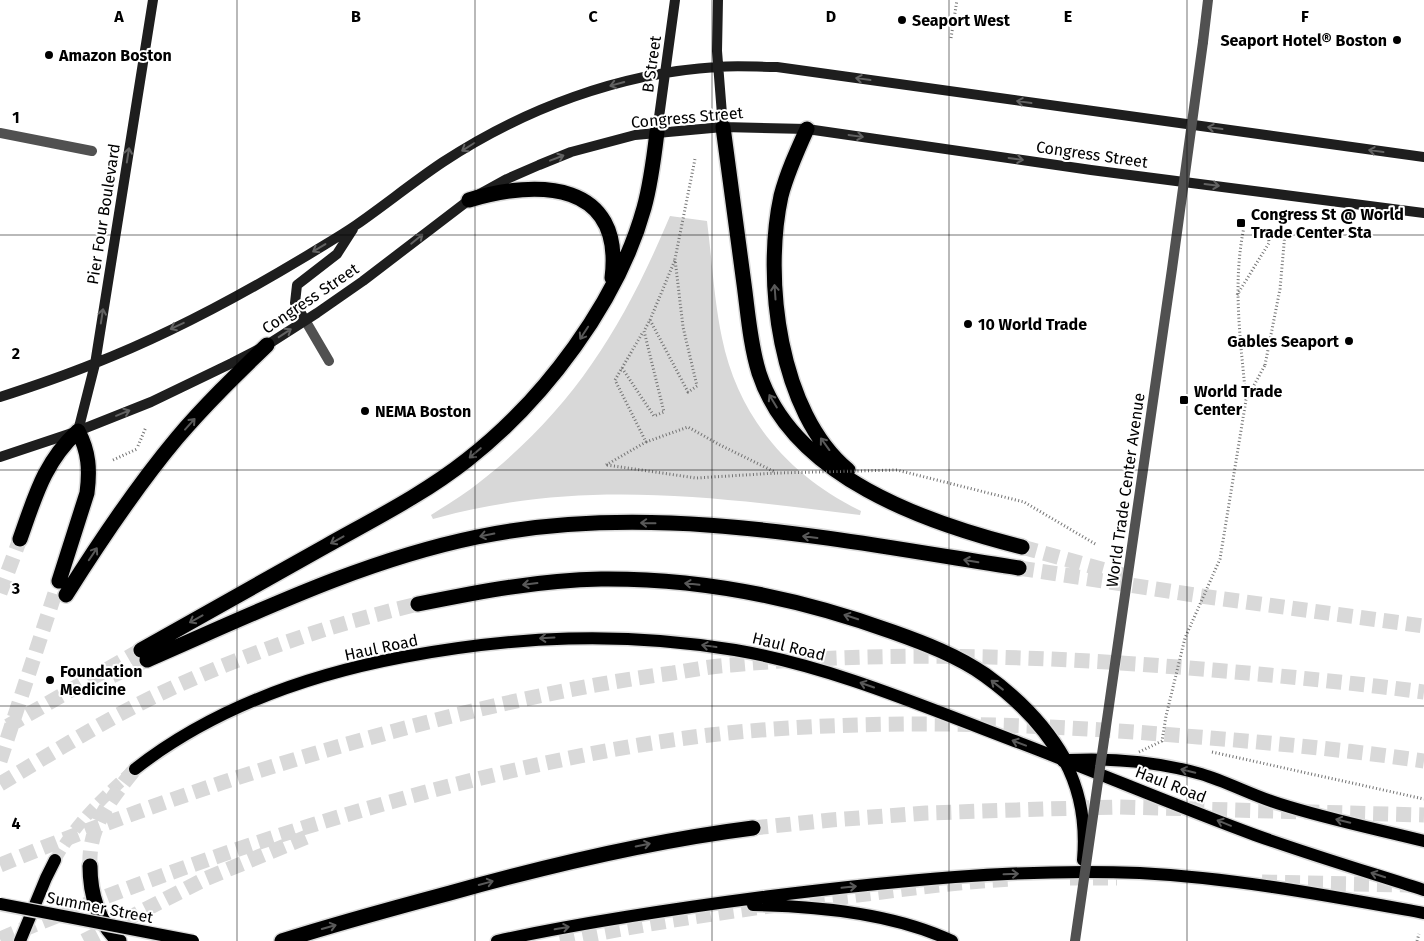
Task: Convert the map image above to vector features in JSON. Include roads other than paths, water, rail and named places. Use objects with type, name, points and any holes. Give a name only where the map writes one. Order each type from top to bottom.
[{"type":"highway","points":[[723,127],[753,350],[764,386],[785,422],[812,452],[838,472],[887,499],[946,525],[982,537],[1022,547]]},
{"type":"highway","points":[[807,129],[786,178],[781,196],[776,232],[775,290],[784,352],[800,400],[824,442],[844,467],[870,489],[887,499]]},
{"type":"highway","points":[[657,132],[644,209],[629,250],[608,292],[581,337],[548,380],[510,422],[468,459],[438,481],[144,655],[379,563],[469,539],[548,526],[618,522],[722,527],[848,542],[1019,568]]},
{"type":"highway","points":[[469,200],[499,192],[530,189],[553,189],[582,199],[596,211],[611,235],[614,268],[608,292]]},
{"type":"highway","points":[[66,595],[105,535],[177,438],[229,381],[267,345]]},
{"type":"highway","points":[[20,540],[44,475],[64,443],[78,431],[84,442],[89,460],[87,494],[59,581]]},
{"type":"highway","points":[[418,604],[516,586],[601,579],[664,581],[715,587],[803,603],[851,617],[904,636],[984,674],[1035,719],[1057,747],[1064,760]]},
{"type":"highway","points":[[282,941],[586,857],[668,840],[753,828]]},
{"type":"highway","points":[[90,866],[91,884],[96,907],[108,929],[119,941]]},
{"type":"main road","name":"Pier Four Boulevard","points":[[78,431],[95,364],[153,0]]},
{"type":"main road","name":"B Street","points":[[657,132],[675,0]]},
{"type":"main road","points":[[718,0],[717,67],[723,127]]},
{"type":"main road","points":[[0,397],[95,364],[200,315],[257,285],[354,226],[442,163],[483,138],[526,116],[604,87],[665,72],[717,67],[777,67],[1424,158]]},
{"type":"main road","name":"Congress Street","points":[[0,457],[78,431],[191,383],[267,345],[363,281],[469,200],[506,179],[571,152],[609,141],[657,132],[723,127],[807,129],[1091,170],[1424,213]]},
{"type":"main road","points":[[305,320],[295,303],[297,285],[337,254],[354,226]]},
{"type":"main road","name":"Haul Road","points":[[135,769],[163,748],[208,721],[248,703],[325,676],[385,661],[454,648],[520,640],[588,637],[678,642],[737,650],[797,664],[890,694],[1254,834],[1424,890]]},
{"type":"main road","points":[[1082,872],[1084,839],[1081,805],[1072,774],[1064,760],[1119,760],[1186,770],[1294,808],[1424,841]]},
{"type":"main road","points":[[20,941],[55,860]]},
{"type":"main road","points":[[497,941],[592,922],[703,905],[919,880],[1082,872],[1157,874],[1250,883],[1424,913]]},
{"type":"main road","name":"Summer Street","points":[[0,904],[193,941]]},
{"type":"main road","points":[[703,905],[769,906],[853,914],[897,922],[952,941]]},
{"type":"street","name":"World Trade Center Avenue","points":[[1076,941],[1208,0]]},
{"type":"street","points":[[0,133],[92,150]]},
{"type":"street","points":[[305,320],[329,362]]},
{"type":"street","points":[[1071,941],[1082,872]]},
{"type":"tunnel","points":[[0,593],[20,539]]},
{"type":"tunnel","points":[[1022,547],[1130,577]]},
{"type":"tunnel","points":[[1019,568],[1201,596],[1424,626]]},
{"type":"tunnel","points":[[0,761],[59,581]]},
{"type":"tunnel","points":[[0,784],[130,709],[181,684],[281,644],[349,622],[418,604]]},
{"type":"tunnel","points":[[8,726],[141,650]]},
{"type":"tunnel","points":[[0,865],[109,822],[219,784],[387,733],[558,692],[717,666],[851,657],[1032,658],[1213,670],[1424,692]]},
{"type":"tunnel","points":[[112,676],[147,660]]},
{"type":"tunnel","points":[[0,939],[169,873],[341,816],[457,784],[561,760],[632,746],[702,736],[853,725],[968,724],[1026,726],[1141,732],[1255,742],[1340,750],[1424,761]]},
{"type":"tunnel","points":[[55,860],[72,834],[91,811],[135,769]]},
{"type":"tunnel","points":[[90,866],[90,852],[97,826],[110,802],[135,769]]},
{"type":"tunnel","points":[[753,828],[926,813],[1120,807],[1424,815]]},
{"type":"tunnel","points":[[84,941],[205,879],[309,836]]},
{"type":"tunnel","points":[[1070,878],[1117,878]]},
{"type":"tunnel","points":[[560,941],[662,922],[765,907],[945,884],[1012,879]]},
{"type":"tunnel","points":[[1262,882],[1407,885]]},
{"type":"place","name":"Seaport West","points":[[902,20]]},
{"type":"place","name":"Seaport Hotel® Boston","points":[[1397,40]]},
{"type":"place","name":"Amazon Boston","points":[[49,55]]},
{"type":"place","name":"Congress St @ World Trade Center Sta","points":[[1241,223]]},
{"type":"place","name":"10 World Trade","points":[[968,324]]},
{"type":"place","name":"Gables Seaport","points":[[1349,341]]},
{"type":"place","name":"World Trade Center","points":[[1184,400]]},
{"type":"place","name":"NEMA Boston","points":[[365,411]]},
{"type":"place","name":"Foundation Medicine","points":[[50,680]]}]
